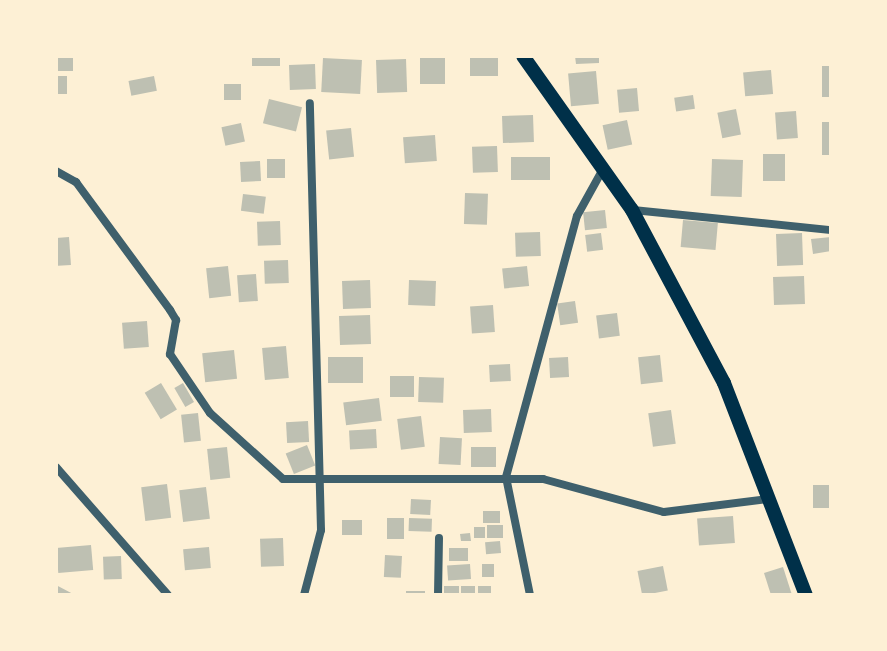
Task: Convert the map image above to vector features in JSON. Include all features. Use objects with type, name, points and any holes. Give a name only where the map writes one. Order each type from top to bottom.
[{"type":"main road","points":[[523,56],[632,210],[724,383],[806,595]]},
{"type":"street","points":[[304,595],[321,530],[310,103]]},
{"type":"street","points":[[530,595],[506,477],[577,216],[603,169]]},
{"type":"street","points":[[56,171],[76,182],[170,310],[176,320],[170,354],[219,424],[283,479],[320,476],[543,479],[664,512],[769,499]]},
{"type":"street","points":[[632,210],[831,230]]},
{"type":"street","points":[[56,467],[168,595]]},
{"type":"street","points":[[438,595],[439,538]]},
{"type":"building","points":[[56,56],[73,56],[73,71],[56,71]]},
{"type":"building","points":[[252,56],[280,56],[280,66],[252,66]]},
{"type":"building","points":[[420,56],[445,56],[445,84],[420,84]]},
{"type":"building","points":[[470,56],[498,56],[498,76],[470,76]]},
{"type":"building","points":[[575,56],[599,56],[599,63],[576,64]]},
{"type":"building","points":[[323,58],[362,60],[360,94],[321,92]]},
{"type":"building","points":[[406,59],[407,92],[377,93],[376,60]]},
{"type":"building","points":[[315,64],[316,89],[290,90],[289,65]]},
{"type":"building","points":[[822,66],[831,66],[831,97],[822,97]]},
{"type":"building","points":[[771,70],[773,94],[745,96],[743,72]]},
{"type":"building","points":[[596,71],[599,104],[571,106],[568,73]]},
{"type":"building","points":[[56,76],[67,76],[67,94],[56,94]]},
{"type":"building","points":[[154,76],[157,91],[131,96],[128,81]]},
{"type":"building","points":[[224,84],[241,84],[241,100],[224,100]]},
{"type":"building","points":[[637,88],[639,111],[619,113],[617,90]]},
{"type":"building","points":[[693,95],[695,109],[676,112],[674,98]]},
{"type":"building","points":[[269,99],[302,107],[296,131],[263,123]]},
{"type":"building","points":[[736,109],[741,135],[722,138],[717,113]]},
{"type":"building","points":[[796,111],[798,138],[777,139],[775,112]]},
{"type":"building","points":[[533,115],[534,142],[503,143],[502,116]]},
{"type":"building","points":[[627,120],[632,144],[608,150],[603,125]]},
{"type":"building","points":[[822,122],[831,122],[831,155],[822,155]]},
{"type":"building","points":[[241,123],[245,142],[225,146],[221,127]]},
{"type":"building","points":[[351,128],[354,157],[329,159],[326,131]]},
{"type":"building","points":[[435,135],[437,161],[405,163],[403,137]]},
{"type":"building","points":[[497,146],[498,172],[473,173],[472,147]]},
{"type":"building","points":[[763,154],[785,154],[785,181],[763,181]]},
{"type":"building","points":[[511,157],[550,157],[550,180],[511,180]]},
{"type":"building","points":[[267,159],[285,159],[285,178],[267,178]]},
{"type":"building","points":[[712,159],[743,160],[742,197],[711,196]]},
{"type":"building","points":[[260,161],[261,181],[241,182],[240,162]]},
{"type":"building","points":[[465,193],[488,194],[487,225],[464,224]]},
{"type":"building","points":[[243,194],[266,197],[264,214],[241,211]]},
{"type":"building","points":[[605,210],[607,228],[585,230],[583,212]]},
{"type":"building","points":[[683,220],[718,223],[716,250],[681,247]]},
{"type":"building","points":[[280,221],[281,245],[258,246],[257,222]]},
{"type":"building","points":[[540,232],[541,256],[516,257],[515,233]]},
{"type":"building","points":[[601,233],[603,250],[587,252],[585,235]]},
{"type":"building","points":[[802,233],[803,265],[777,266],[776,234]]},
{"type":"building","points":[[69,237],[71,265],[58,266],[56,238]]},
{"type":"building","points":[[831,237],[831,251],[813,254],[811,239]]},
{"type":"building","points":[[288,260],[289,283],[265,284],[264,261]]},
{"type":"building","points":[[228,266],[231,296],[209,298],[206,268]]},
{"type":"building","points":[[527,266],[529,286],[504,289],[502,269]]},
{"type":"building","points":[[256,274],[258,301],[239,302],[237,275]]},
{"type":"building","points":[[804,276],[805,304],[774,305],[773,277]]},
{"type":"building","points":[[370,280],[371,308],[343,309],[342,281]]},
{"type":"building","points":[[409,280],[436,281],[435,306],[408,305]]},
{"type":"building","points":[[575,301],[578,323],[560,325],[557,304]]},
{"type":"building","points":[[493,305],[495,332],[472,334],[470,307]]},
{"type":"building","points":[[617,313],[620,336],[599,338],[596,316]]},
{"type":"building","points":[[370,315],[371,344],[340,345],[339,316]]},
{"type":"building","points":[[147,321],[149,347],[124,349],[122,323]]},
{"type":"building","points":[[286,346],[289,378],[265,380],[262,348]]},
{"type":"building","points":[[234,350],[237,379],[205,382],[202,353]]},
{"type":"building","points":[[660,355],[663,382],[641,384],[638,357]]},
{"type":"building","points":[[328,357],[363,357],[363,383],[328,383]]},
{"type":"building","points":[[568,357],[569,377],[550,378],[549,358]]},
{"type":"building","points":[[510,364],[511,381],[490,382],[489,365]]},
{"type":"building","points":[[390,376],[414,376],[414,397],[390,397]]},
{"type":"building","points":[[419,377],[444,378],[443,403],[418,402]]},
{"type":"building","points":[[161,383],[177,410],[161,419],[145,393]]},
{"type":"building","points":[[183,383],[194,402],[185,407],[174,388]]},
{"type":"building","points":[[379,398],[382,421],[346,425],[343,402]]},
{"type":"building","points":[[491,409],[492,432],[464,433],[463,410]]},
{"type":"building","points":[[671,410],[676,444],[653,447],[648,413]]},
{"type":"building","points":[[198,413],[201,441],[184,443],[181,415]]},
{"type":"building","points":[[421,416],[425,447],[401,450],[397,419]]},
{"type":"building","points":[[308,421],[309,442],[287,443],[286,422]]},
{"type":"building","points":[[376,429],[377,448],[350,449],[349,430]]},
{"type":"building","points":[[440,437],[462,438],[461,465],[439,464]]},
{"type":"building","points":[[307,445],[315,465],[294,474],[286,454]]},
{"type":"building","points":[[227,447],[230,478],[210,480],[207,449]]},
{"type":"building","points":[[471,447],[496,447],[496,467],[471,467]]},
{"type":"building","points":[[167,484],[171,518],[145,521],[141,487]]},
{"type":"building","points":[[813,485],[831,485],[831,508],[813,508]]},
{"type":"building","points":[[206,487],[210,519],[183,522],[179,490]]},
{"type":"building","points":[[411,499],[431,500],[430,515],[410,514]]},
{"type":"building","points":[[483,511],[500,511],[500,523],[483,523]]},
{"type":"building","points":[[733,516],[735,543],[699,545],[697,519]]},
{"type":"building","points":[[387,518],[404,518],[404,539],[387,539]]},
{"type":"building","points":[[409,518],[432,519],[432,532],[409,531]]},
{"type":"building","points":[[342,520],[362,520],[362,535],[342,535]]},
{"type":"building","points":[[487,525],[503,525],[503,538],[487,538]]},
{"type":"building","points":[[474,527],[485,527],[485,538],[474,538]]},
{"type":"building","points":[[470,533],[471,541],[461,541],[460,534]]},
{"type":"building","points":[[283,538],[284,566],[261,567],[260,539]]},
{"type":"building","points":[[500,541],[501,553],[486,554],[485,542]]},
{"type":"building","points":[[91,545],[93,570],[58,573],[56,548]]},
{"type":"building","points":[[209,547],[211,568],[185,570],[183,549]]},
{"type":"building","points":[[449,548],[468,548],[468,561],[449,561]]},
{"type":"building","points":[[385,555],[402,556],[401,578],[384,577]]},
{"type":"building","points":[[121,556],[122,579],[104,580],[103,557]]},
{"type":"building","points":[[470,564],[471,579],[448,581],[447,566]]},
{"type":"building","points":[[482,564],[494,564],[494,577],[482,577]]},
{"type":"building","points":[[663,566],[668,591],[642,595],[637,571]]},
{"type":"building","points":[[783,567],[792,595],[771,595],[764,573]]},
{"type":"building","points":[[56,585],[75,595],[56,595]]},
{"type":"building","points":[[444,586],[459,586],[459,595],[444,595]]},
{"type":"building","points":[[461,586],[475,586],[475,595],[461,595]]},
{"type":"building","points":[[478,586],[491,586],[491,595],[478,595]]},
{"type":"building","points":[[406,591],[425,591],[425,595],[406,595]]}]
